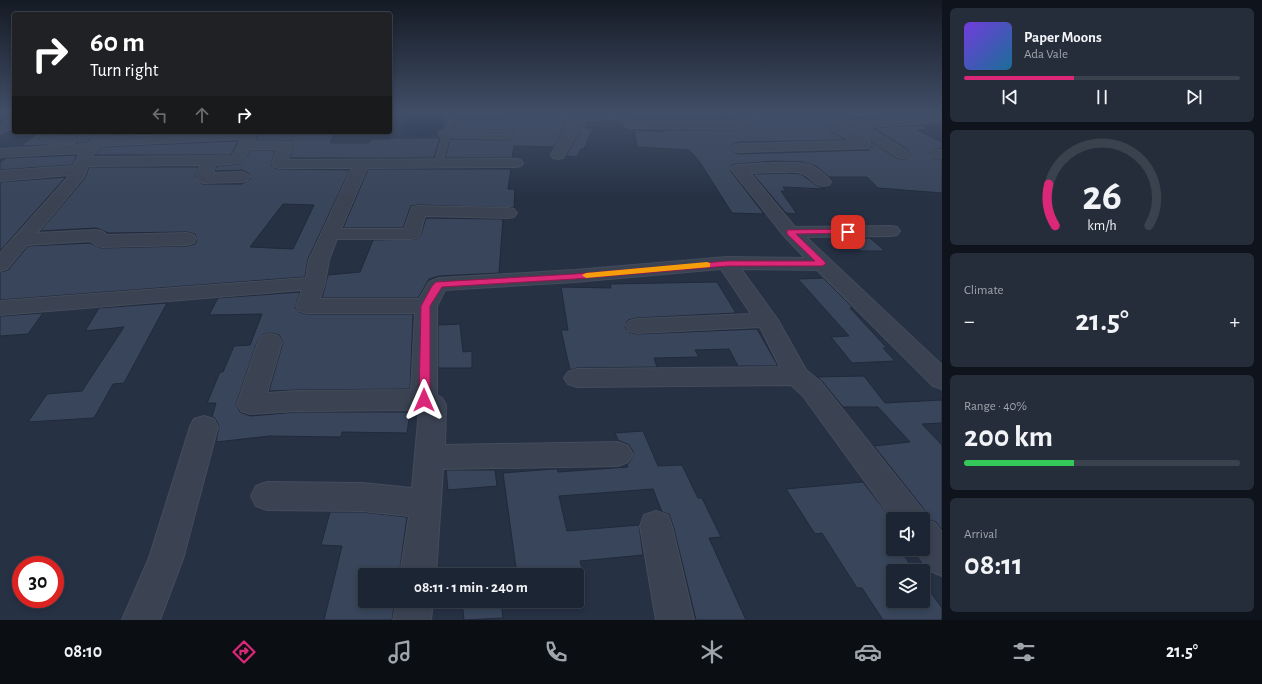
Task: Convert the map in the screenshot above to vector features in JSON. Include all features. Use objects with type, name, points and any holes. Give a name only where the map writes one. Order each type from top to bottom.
[{"type":"street","points":[[0,153],[92,141]]},
{"type":"street","points":[[0,265],[79,174],[81,166],[98,141]]},
{"type":"street","points":[[0,176],[81,166],[236,160],[247,141]]},
{"type":"street","points":[[267,141],[286,145],[279,164],[516,163]]},
{"type":"street","points":[[558,155],[566,141]]},
{"type":"street","points":[[739,148],[864,145],[858,141]]},
{"type":"street","points":[[882,141],[902,154]]},
{"type":"street","points":[[211,160],[203,178],[242,177]]},
{"type":"street","points":[[361,164],[346,195],[319,260],[315,283],[307,306],[426,306]]},
{"type":"street","points":[[823,182],[806,169],[801,168],[738,169],[790,232],[942,380]]},
{"type":"street","points":[[331,234],[411,234],[418,211],[508,214]]},
{"type":"street","points":[[790,232],[891,231]]},
{"type":"street","points":[[21,240],[96,235],[102,241],[187,239]]},
{"type":"street","points":[[424,400],[426,306],[436,286],[445,283],[567,277],[727,263],[822,264]]},
{"type":"street","points":[[727,263],[766,320],[797,376],[812,389],[906,512]]},
{"type":"street","points":[[0,308],[315,283]]},
{"type":"street","points":[[637,326],[766,320]]},
{"type":"street","points":[[270,342],[250,404],[297,401],[424,400],[433,405],[426,504],[419,568]]},
{"type":"street","points":[[577,378],[797,376]]},
{"type":"street","points":[[141,620],[166,559],[204,427]]},
{"type":"street","points":[[429,457],[618,454]]},
{"type":"street","points":[[267,496],[362,497],[426,504]]},
{"type":"street","points":[[656,526],[675,620]]},
{"type":"street","points":[[930,543],[942,559]]},
{"type":"street","points":[[412,620],[414,608]]},
{"type":"lane","points":[[438,164],[444,141]]},
{"type":"building","points":[[27,141],[41,141],[46,145],[20,146]]},
{"type":"building","points":[[77,141],[88,141],[86,143],[76,143]]},
{"type":"building","points":[[238,141],[231,155],[94,155],[101,147]]},
{"type":"building","points":[[290,141],[369,143],[370,141],[439,141],[434,158],[290,158],[294,145],[292,141]]},
{"type":"building","points":[[449,141],[557,141],[554,147],[514,146],[512,158],[445,158]]},
{"type":"building","points":[[574,141],[587,141],[584,149],[581,149],[577,157],[566,156]]},
{"type":"building","points":[[636,141],[796,141],[739,142],[733,144],[731,149],[739,154],[869,150],[872,146],[871,141],[896,158],[902,159],[907,158],[910,155],[908,150],[894,141],[940,141],[942,142],[942,148],[933,150],[930,153],[933,158],[942,159],[942,193],[878,188],[867,177],[829,177],[816,166],[802,162],[774,161],[738,164],[732,165],[730,170],[764,214],[732,213],[699,161],[689,150],[637,147]]},
{"type":"building","points":[[251,150],[275,150],[271,165],[274,168],[350,170],[308,259],[305,277],[0,300],[0,272],[8,270],[28,246],[90,243],[102,248],[187,246],[195,244],[197,240],[195,234],[187,232],[108,233],[96,228],[40,231],[85,178],[89,167],[199,167],[194,178],[202,184],[242,184],[251,178],[248,173],[242,170],[215,171],[217,166],[241,164]],"holes":[[[283,204],[314,205],[293,249],[250,247]]]},
{"type":"building","points":[[77,155],[72,165],[0,170],[0,162],[6,158]]},
{"type":"building","points":[[368,169],[511,169],[508,189],[515,189],[514,208],[418,205],[411,206],[403,228],[343,228]]},
{"type":"building","points":[[753,174],[801,174],[816,185],[825,189],[783,187],[786,191],[781,191],[797,214],[786,213]]},
{"type":"building","points":[[66,177],[0,251],[0,182]]},
{"type":"building","points":[[426,218],[503,219],[499,273],[439,276],[429,279],[418,298],[322,298],[328,275],[360,272],[373,240],[417,239],[421,234]]},
{"type":"building","points":[[846,238],[870,238],[885,251],[860,251]]},
{"type":"building","points":[[823,278],[853,308],[850,308],[887,348],[883,348],[895,361],[852,363],[831,337],[849,336],[798,279]]},
{"type":"building","points":[[717,282],[736,313],[637,318],[628,320],[625,327],[629,332],[637,334],[757,329],[778,366],[738,366],[729,349],[695,350],[699,357],[654,358],[657,367],[577,368],[570,370],[561,330],[568,330],[561,287],[611,288],[610,284]]},
{"type":"building","points":[[300,292],[295,307],[299,312],[307,314],[413,314],[410,389],[269,391],[283,342],[279,335],[270,333],[262,335],[257,342],[236,404],[240,412],[250,416],[297,412],[410,412],[407,433],[342,432],[341,437],[270,436],[216,442],[219,426],[215,418],[212,417],[216,403],[207,403],[220,372],[223,372],[234,346],[250,345],[262,314],[209,315],[218,298]]},
{"type":"building","points":[[167,303],[124,383],[113,384],[94,418],[28,422],[47,394],[82,391],[124,327],[85,331],[99,308]]},
{"type":"building","points":[[43,313],[28,334],[0,336],[0,316]]},
{"type":"building","points":[[460,324],[463,352],[472,351],[472,368],[438,368],[438,325]]},
{"type":"building","points":[[864,376],[885,403],[942,400],[942,423],[922,424],[942,445],[942,530],[936,522],[930,520],[930,512],[925,512],[874,446],[910,442],[878,407],[843,407],[817,377]]},
{"type":"building","points":[[643,431],[658,466],[682,465],[698,498],[702,498],[721,537],[709,538],[746,620],[696,620],[673,525],[669,514],[662,512],[653,489],[559,496],[567,531],[639,525],[643,555],[580,561],[582,568],[516,568],[503,473],[553,469],[557,469],[558,472],[628,467],[627,464],[634,453],[629,445],[618,440],[615,433]]},
{"type":"building","points":[[446,470],[495,470],[497,486],[448,490]]},
{"type":"building","points":[[863,482],[886,512],[886,556],[904,556],[910,564],[886,564],[886,608],[930,608],[930,592],[942,608],[942,620],[883,620],[862,588],[857,588],[822,533],[815,534],[786,489]]},
{"type":"building","points":[[330,512],[362,512],[407,517],[400,568],[358,568],[358,608],[394,608],[392,620],[324,620],[342,546],[321,545]]},
{"type":"building","points":[[463,608],[502,608],[503,618],[464,620]]},
{"type":"slow traffic","points":[[586,275],[707,265]]},
{"type":"route","points":[[424,400],[426,306],[436,286],[439,284],[528,280],[727,263],[822,264],[790,232],[848,232]]}]
